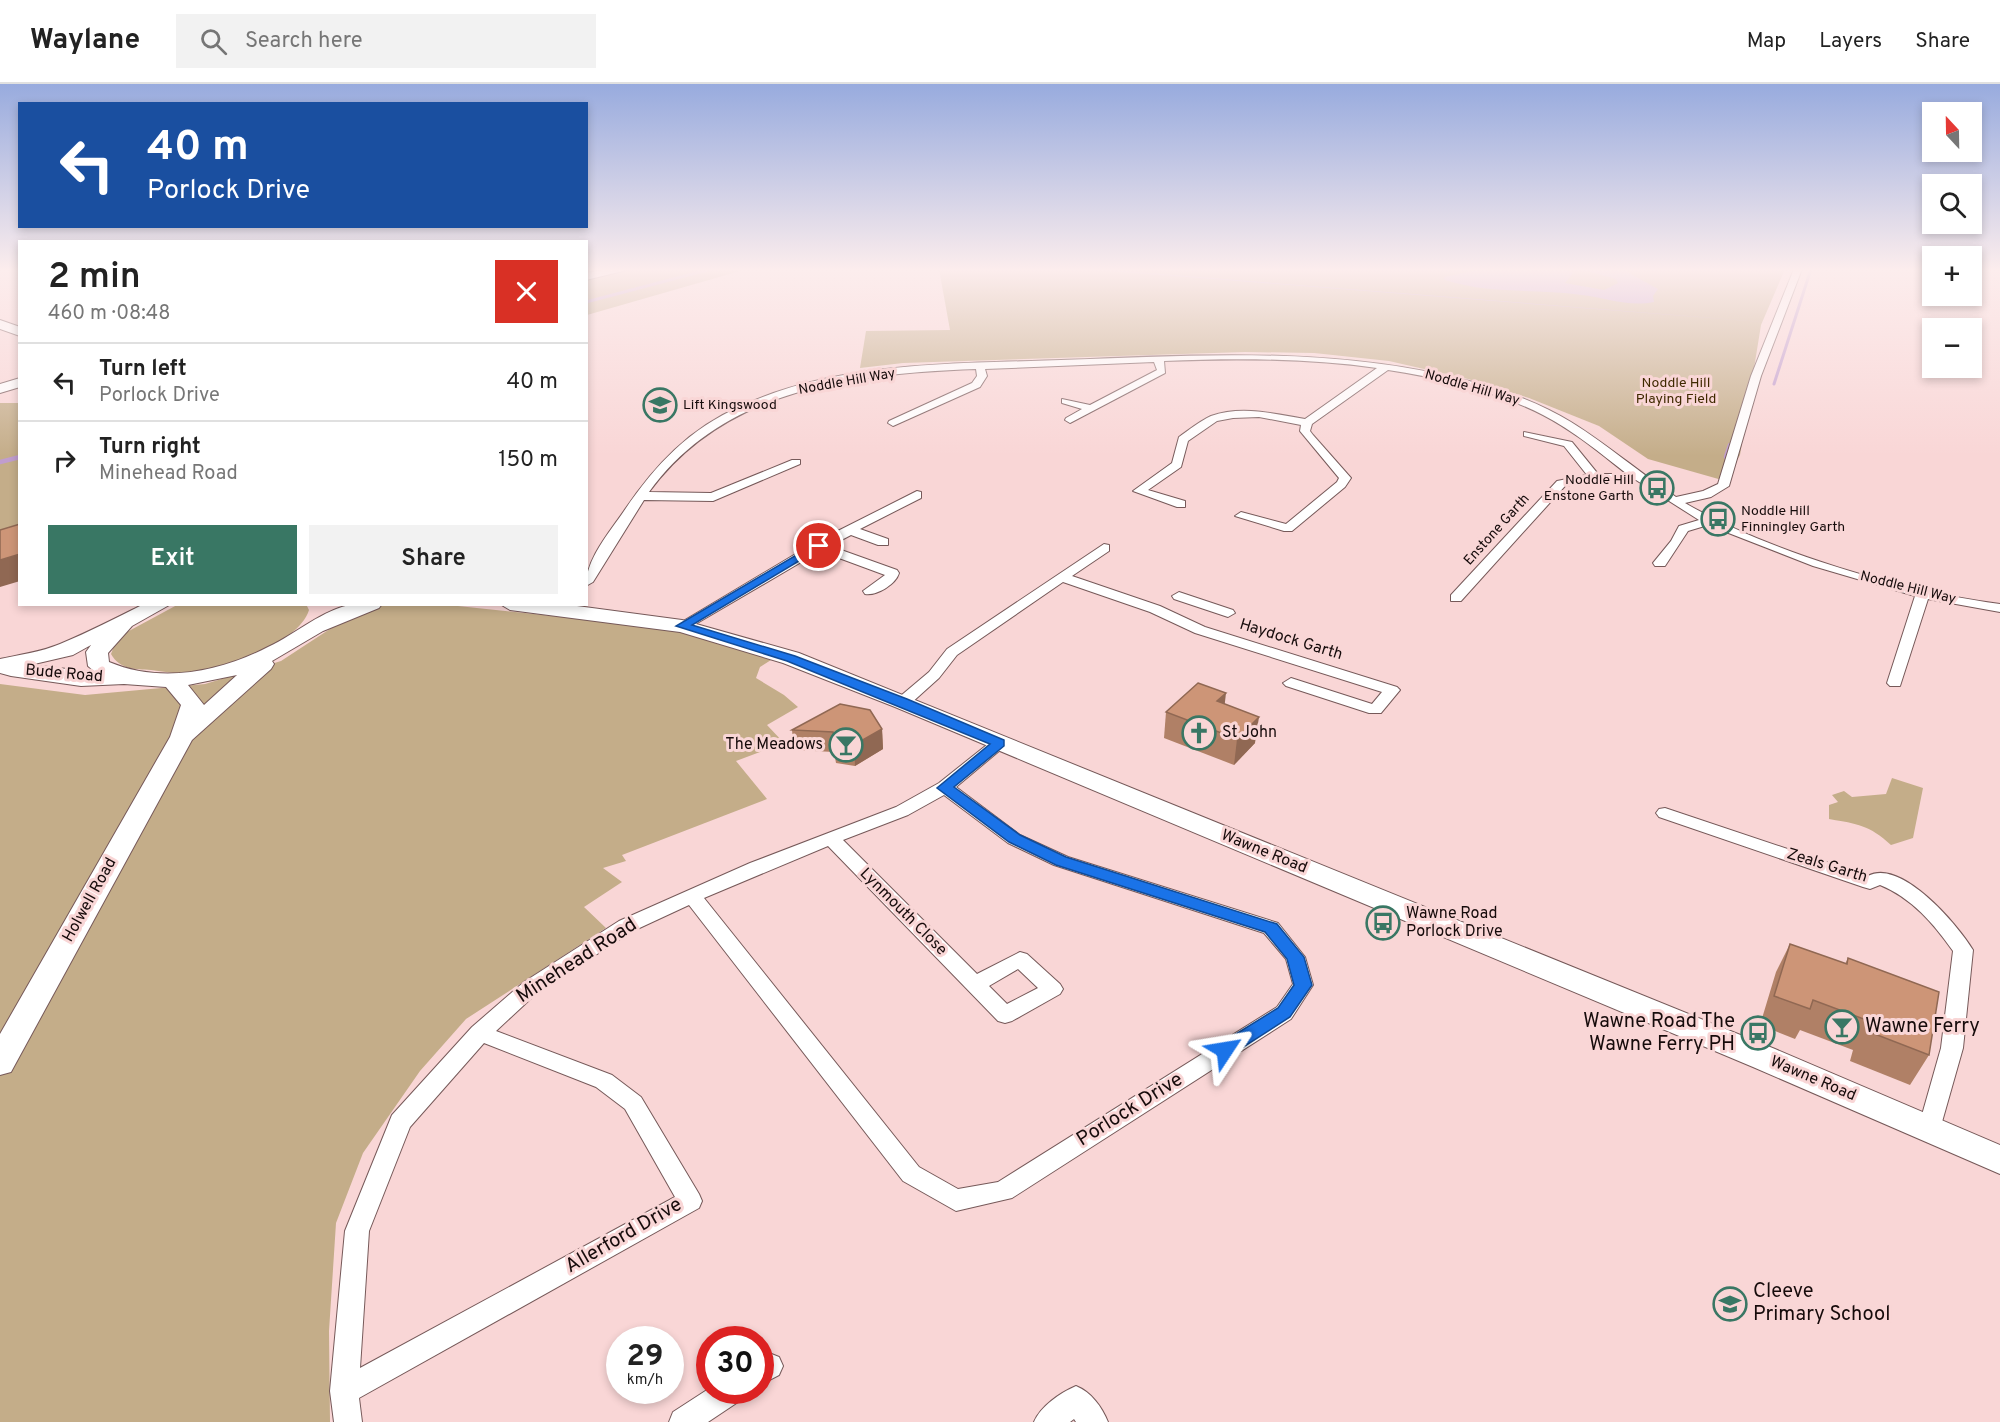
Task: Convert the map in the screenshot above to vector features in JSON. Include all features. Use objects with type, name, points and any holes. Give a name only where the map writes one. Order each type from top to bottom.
[{"type":"street","points":[[1675,501],[1707,494],[1723,486],[1729,458],[1772,331]]},
{"type":"street","name":"Noddle Hill Way","points":[[588,579],[665,462],[680,446],[705,429],[757,404],[821,384],[885,374],[980,366],[1248,355],[1316,357],[1387,366],[1472,385],[1533,407],[1575,428],[1607,450],[1637,477],[1675,501],[1709,521],[1768,546],[1861,577],[1923,593],[2000,608]]},
{"type":"street","points":[[1070,420],[1162,371],[1158,359]]},
{"type":"street","points":[[894,423],[976,385],[982,376],[980,366]]},
{"type":"street","points":[[1241,516],[1288,528],[1344,481],[1343,474],[1309,438],[1305,431],[1307,423],[1387,366]]},
{"type":"street","points":[[0,389],[18,383]]},
{"type":"street","points":[[0,398],[18,396]]},
{"type":"street","points":[[1065,401],[1092,409]]},
{"type":"street","points":[[1181,504],[1138,491],[1177,465],[1183,439],[1214,419],[1233,415],[1264,414],[1307,423]]},
{"type":"street","points":[[1528,434],[1568,444],[1595,477]]},
{"type":"street","points":[[642,496],[713,497],[796,462]]},
{"type":"street","name":"Enstone Garth","points":[[1456,598],[1561,483],[1595,477],[1637,477]]},
{"type":"street","points":[[682,626],[819,546],[917,495]]},
{"type":"street","points":[[1660,563],[1677,542],[1683,529],[1709,521]]},
{"type":"street","points":[[850,530],[883,542]]},
{"type":"street","points":[[819,546],[892,573],[891,578],[870,591]]},
{"type":"street","points":[[903,702],[934,675],[952,652],[1104,549]]},
{"type":"street","name":"Haydock Garth","points":[[1061,577],[1155,609],[1200,630],[1392,690],[1375,710],[1291,683]]},
{"type":"street","points":[[1895,683],[1923,593]]},
{"type":"street","name":"Haydock Garth","points":[[1179,596],[1228,613]]},
{"type":"street","points":[[1179,620],[1203,605]]},
{"type":"street","name":"Bude Road","points":[[0,667],[65,650],[156,606]]},
{"type":"street","points":[[316,627],[322,606]]},
{"type":"street","points":[[125,622],[97,652],[99,666],[128,678],[172,681],[224,673],[276,652],[316,627],[367,606]]},
{"type":"street","name":"Wawne Road","points":[[547,606],[682,626],[828,673],[1527,961],[2000,1160]]},
{"type":"street","name":"Holwell Road","points":[[182,737],[276,652]]},
{"type":"street","name":"Bude Road","points":[[0,667],[81,679],[128,678]]},
{"type":"street","name":"Holwell Road","points":[[0,1063],[182,737],[193,704],[172,681]]},
{"type":"street","name":"Minehead Road","points":[[348,1422],[344,1391],[357,1231],[400,1122],[480,1033],[540,981],[626,926],[757,867],[902,812],[945,788],[999,743]]},
{"type":"street","name":"Porlock Drive","points":[[692,896],[911,1174],[956,1200],[1003,1191],[1284,1013],[1303,985],[1295,957],[1271,928],[1061,861],[1014,839],[945,788]]},
{"type":"street","name":"Zeals Garth","points":[[1665,813],[1870,883],[1879,878],[1891,881],[1939,916],[1963,950],[1952,1048],[1930,1129]]},
{"type":"street","name":"Lynmouth Close","points":[[832,840],[975,984]]},
{"type":"street","name":"Allerford Drive","points":[[344,1391],[690,1201],[633,1103],[604,1081],[480,1033]]},
{"type":"street","points":[[1048,1422],[1076,1400],[1094,1422]]},
{"type":"street","points":[[683,1422],[710,1404]]},
{"type":"green space","name":"Noddle Hill Playing Field","points":[[866,331],[1760,331],[1740,455],[1730,473],[1729,482],[1648,459],[1599,426],[1529,398],[1468,379],[1389,361],[1314,353],[1245,352],[903,363],[860,368]]},
{"type":"green space","points":[[0,403],[18,403],[18,548],[0,553]]},
{"type":"green space","points":[[175,606],[307,606],[309,610],[302,623],[275,644],[238,661],[203,671],[174,673],[123,666],[111,654],[114,646],[127,632]]},
{"type":"green space","points":[[458,606],[666,628],[704,637],[771,660],[760,667],[756,678],[784,695],[798,707],[767,725],[784,743],[736,761],[767,799],[622,855],[626,861],[603,868],[622,882],[584,907],[606,928],[466,1019],[420,1071],[363,1153],[336,1223],[329,1331],[330,1422],[0,1422],[0,684],[85,695],[205,684],[281,661],[336,625],[369,608]]},
{"type":"green space","points":[[1892,778],[1923,788],[1913,838],[1891,845],[1863,826],[1829,819],[1829,805],[1838,802],[1832,795],[1844,791],[1852,797],[1886,794]]},
{"type":"building","points":[[18,525],[18,555],[0,560],[0,530]]},
{"type":"building","points":[[1198,683],[1226,693],[1217,701],[1259,717],[1237,739],[1166,712]]},
{"type":"building","points":[[840,704],[870,710],[882,729],[854,745],[834,743],[833,732],[792,730]]},
{"type":"building","points":[[1790,944],[1847,964],[1848,958],[1939,992],[1929,1055],[1867,1031],[1869,1021],[1813,1000],[1810,1009],[1774,996]]},
{"type":"waterway","points":[[1774,384],[1791,331]]},
{"type":"waterway","points":[[1726,457],[1730,445]]},
{"type":"waterway","points":[[0,462],[18,458]]},
{"type":"place","name":"Lift Kingswood","points":[[660,405]]},
{"type":"place","name":"Noddle Hill Enstone Garth","points":[[1657,488]]},
{"type":"place","name":"Noddle Hill Finningley Garth","points":[[1718,519]]},
{"type":"place","name":"St John","points":[[1199,733]]},
{"type":"place","name":"The Meadows","points":[[846,745]]},
{"type":"place","name":"Wawne Road Porlock Drive","points":[[1383,923]]},
{"type":"place","name":"Wawne Ferry","points":[[1842,1027]]},
{"type":"place","name":"Wawne Road The Wawne Ferry PH","points":[[1758,1033]]},
{"type":"place","name":"Cleeve Primary School","points":[[1730,1304]]},
{"type":"route","points":[[819,546],[709,608],[682,626],[791,658],[999,743],[945,788],[1014,839],[1061,861],[1271,928],[1295,957],[1303,985],[1284,1013],[1225,1050]]}]
